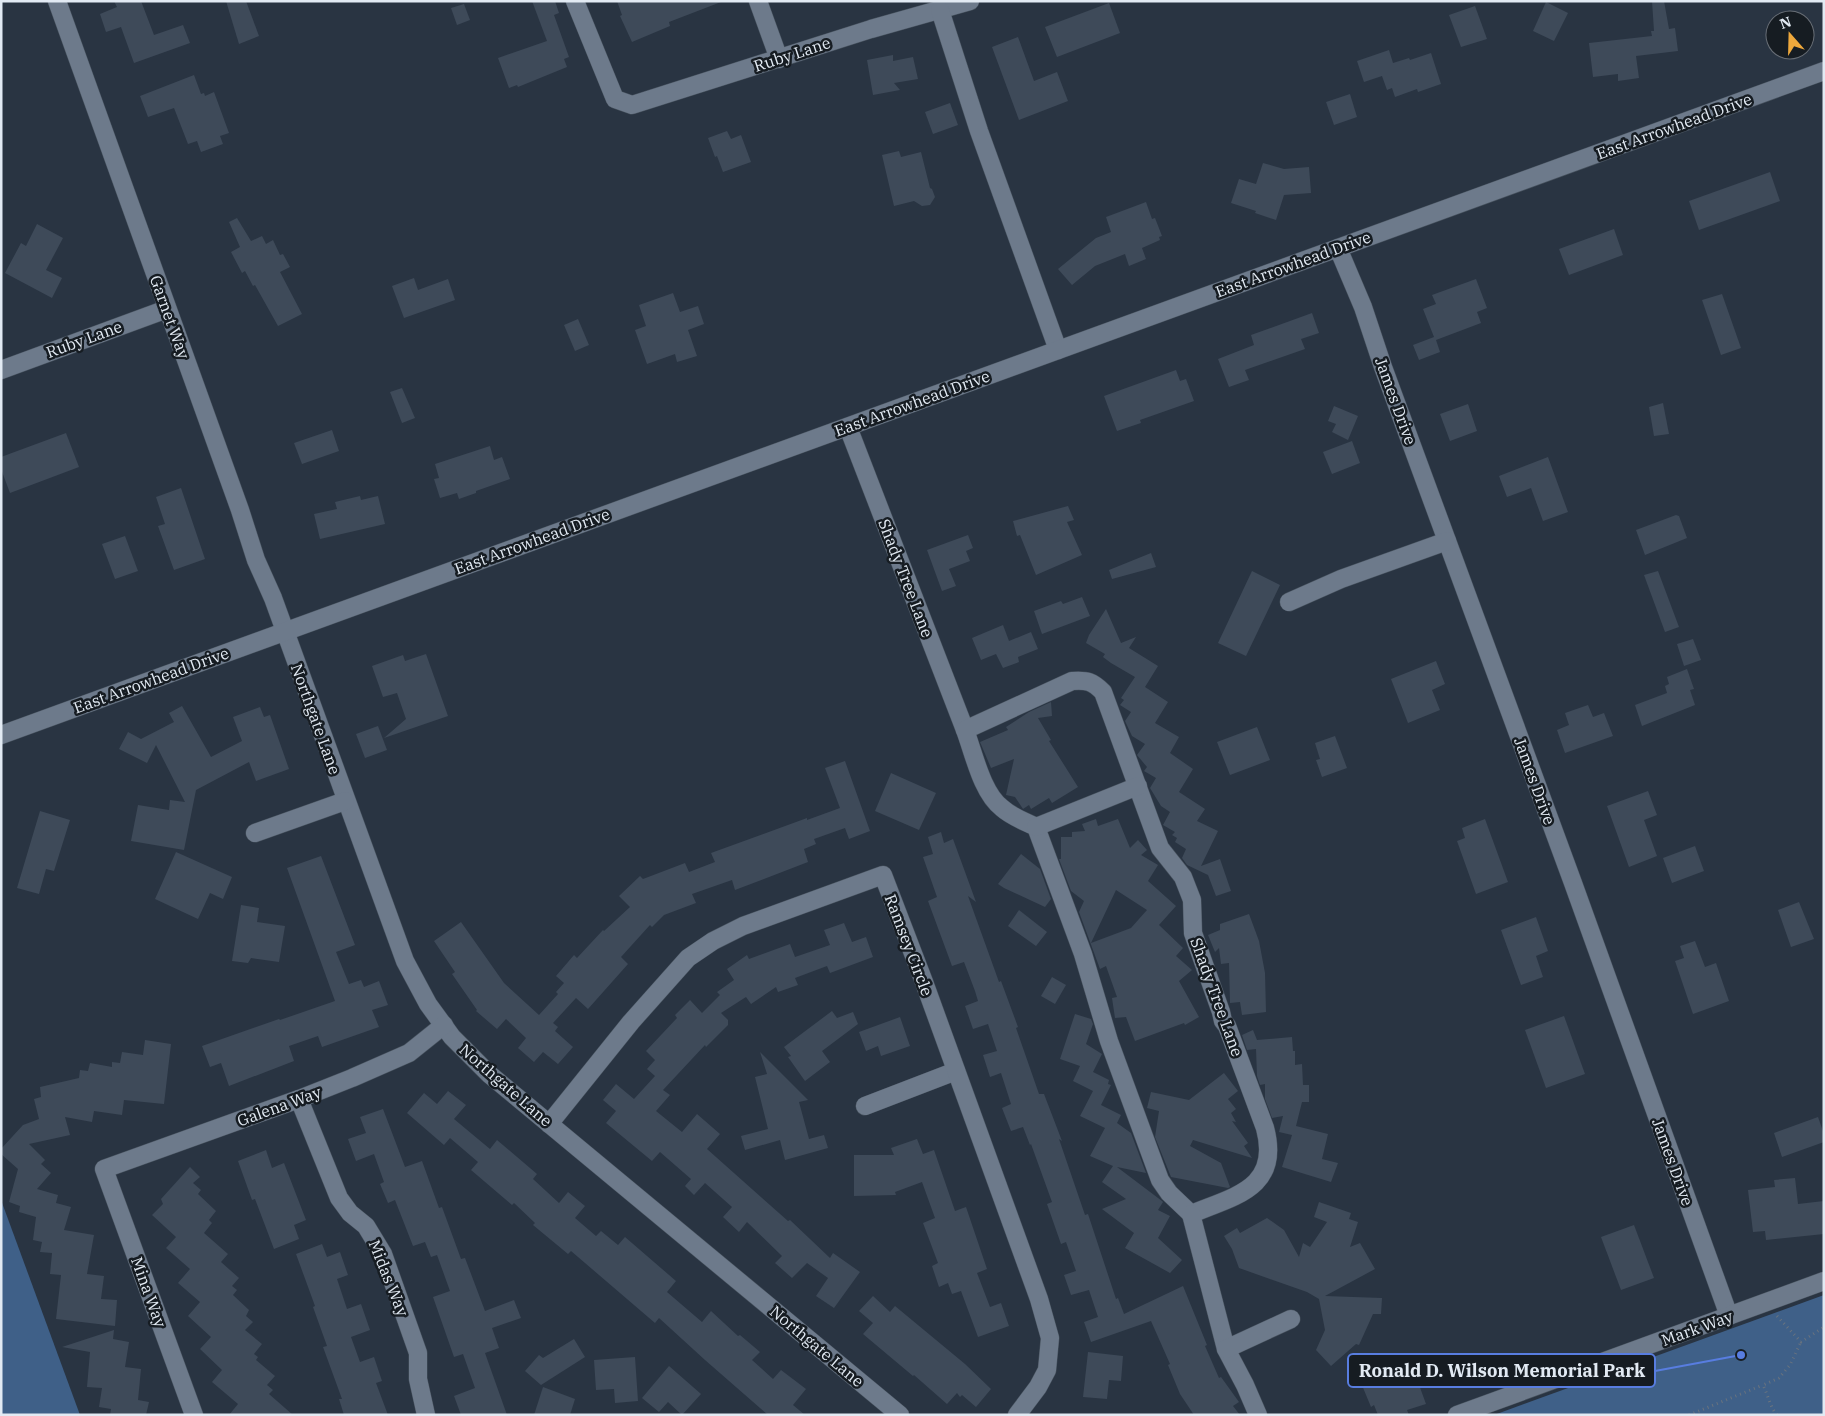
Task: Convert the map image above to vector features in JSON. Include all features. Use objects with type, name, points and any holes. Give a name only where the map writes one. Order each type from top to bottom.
[{"type":"street","name":"Garnet Way","points":[[57,1],[240,510],[256,560],[285,632]]},
{"type":"street","name":"Ruby Lane","points":[[575,1],[615,99],[632,105],[871,29],[970,1]]},
{"type":"street","points":[[758,1],[779,59]]},
{"type":"street","points":[[940,10],[979,131],[1058,350]]},
{"type":"street","name":"East Arrowhead Drive","points":[[1,735],[1824,71]]},
{"type":"street","name":"James Drive","points":[[1338,248],[1363,307],[1446,541],[1576,892],[1729,1316]]},
{"type":"street","name":"Ruby Lane","points":[[1,370],[167,309]]},
{"type":"street","name":"Shady Tree Lane","points":[[848,427],[989,794],[1000,807],[1013,817],[1036,827]]},
{"type":"street","points":[[1289,602],[1341,579],[1446,541]]},
{"type":"street","name":"Northgate Lane","points":[[285,632],[405,961],[428,1004],[452,1037],[489,1074],[900,1415]]},
{"type":"street","name":"Shady Tree Lane","points":[[966,730],[1072,681],[1082,680],[1094,683],[1103,692],[1160,848],[1183,877],[1192,900],[1193,933],[1223,1022],[1227,1026],[1270,1145],[1268,1165],[1258,1182],[1248,1190],[1191,1214]]},
{"type":"street","points":[[1138,786],[1036,827],[1083,954],[1110,1041],[1160,1180],[1168,1193],[1191,1214],[1226,1349],[1245,1384],[1258,1415]]},
{"type":"street","points":[[255,833],[346,801]]},
{"type":"street","name":"Ramsey Circle","points":[[549,1124],[631,1022],[688,958],[713,941],[742,926],[883,875],[1039,1299],[1050,1338],[1047,1370],[1038,1387],[1018,1415]]},
{"type":"street","name":"Galena Way","points":[[104,1169],[300,1099],[409,1053],[444,1026]]},
{"type":"street","points":[[865,1106],[956,1072]]},
{"type":"street","name":"Midas Way","points":[[300,1099],[339,1198],[350,1212],[366,1226],[383,1254],[418,1353],[418,1379],[426,1415]]},
{"type":"street","name":"Mina Way","points":[[104,1169],[194,1415]]},
{"type":"street","name":"Mark Way","points":[[1457,1415],[1824,1281]]},
{"type":"street","points":[[1226,1349],[1290,1320]]},
{"type":"path","points":[[1689,1415],[1698,1413],[1779,1378],[1790,1365],[1801,1342]]},
{"type":"path","points":[[1763,1385],[1769,1395],[1773,1411],[1777,1415]]},
{"type":"shaded area","points":[[1,1200],[80,1415],[1,1415]]},
{"type":"shaded area","points":[[1824,1295],[1824,1415],[1494,1415]]},
{"type":"building","points":[[114,1],[141,1],[154,35],[183,25],[190,43],[134,63],[121,27],[106,32],[100,14],[117,7]]},
{"type":"building","points":[[226,1],[246,1],[259,36],[239,44]]},
{"type":"building","points":[[532,1],[555,1],[559,13],[554,15],[569,57],[564,59],[567,67],[518,87],[517,85],[509,88],[498,58],[547,41]]},
{"type":"building","points":[[617,1],[721,2],[669,22],[670,26],[632,42],[620,16],[622,15]]},
{"type":"building","points":[[1652,1],[1664,1],[1669,29],[1675,28],[1678,51],[1636,56],[1639,78],[1618,81],[1618,74],[1593,77],[1589,43],[1652,36],[1651,31],[1654,31]]},
{"type":"building","points":[[1546,2],[1568,13],[1554,41],[1533,31]]},
{"type":"building","points":[[1109,3],[1120,33],[1057,57],[1045,27]]},
{"type":"building","points":[[464,4],[470,20],[457,25],[451,8]]},
{"type":"building","points":[[1475,6],[1487,39],[1461,47],[1449,15]]},
{"type":"building","points":[[1018,37],[1034,81],[1057,72],[1068,101],[1019,120],[992,47]]},
{"type":"building","points":[[1389,50],[1393,63],[1431,53],[1441,84],[1418,92],[1417,89],[1395,97],[1392,88],[1387,90],[1382,76],[1364,82],[1357,61]]},
{"type":"building","points":[[893,55],[893,61],[913,57],[918,79],[894,83],[900,90],[873,95],[867,60]]},
{"type":"building","points":[[194,75],[201,94],[204,93],[205,96],[214,92],[229,133],[220,136],[223,144],[201,152],[197,141],[188,144],[174,108],[148,117],[140,96]]},
{"type":"building","points":[[1350,94],[1357,117],[1334,125],[1326,102]]},
{"type":"building","points":[[950,103],[958,125],[933,134],[925,112]]},
{"type":"building","points":[[727,131],[731,139],[741,135],[751,162],[723,172],[708,138]]},
{"type":"building","points":[[899,151],[901,157],[921,152],[930,188],[935,197],[930,205],[922,206],[914,201],[894,206],[882,155]]},
{"type":"building","points":[[1263,163],[1284,169],[1309,167],[1311,193],[1284,195],[1276,220],[1231,203],[1239,179],[1256,184]]},
{"type":"building","points":[[1770,172],[1780,201],[1699,230],[1689,201]]},
{"type":"building","points":[[1146,202],[1152,219],[1155,218],[1162,236],[1159,237],[1160,240],[1142,248],[1146,259],[1129,266],[1125,254],[1095,266],[1072,285],[1058,269],[1096,238],[1111,232],[1106,217]]},
{"type":"building","points":[[237,218],[251,241],[262,236],[266,244],[273,240],[280,255],[283,254],[290,267],[280,272],[302,314],[278,326],[255,285],[253,286],[245,271],[242,273],[231,252],[240,247],[229,222]]},
{"type":"building","points":[[37,224],[63,238],[46,270],[62,278],[52,298],[5,273],[21,243],[26,246]]},
{"type":"building","points":[[1614,229],[1623,255],[1569,275],[1559,249]]},
{"type":"building","points":[[414,278],[418,290],[448,279],[455,300],[404,318],[392,286]]},
{"type":"building","points":[[1476,279],[1487,308],[1477,312],[1481,323],[1436,340],[1440,352],[1419,360],[1413,345],[1434,337],[1423,309],[1436,304],[1432,295]]},
{"type":"building","points":[[673,293],[680,312],[698,306],[704,324],[688,330],[697,356],[677,362],[675,354],[647,364],[635,330],[646,326],[639,305]]},
{"type":"building","points":[[1722,294],[1741,348],[1721,355],[1702,300]]},
{"type":"building","points":[[1312,313],[1319,333],[1301,339],[1305,349],[1245,370],[1249,380],[1229,387],[1218,359],[1254,345],[1251,335]]},
{"type":"building","points":[[578,319],[589,345],[575,351],[564,325]]},
{"type":"building","points":[[1176,370],[1180,381],[1186,379],[1194,401],[1140,420],[1141,423],[1117,431],[1104,396]]},
{"type":"building","points":[[402,388],[415,418],[402,423],[390,392]]},
{"type":"building","points":[[1663,403],[1669,434],[1654,436],[1649,407]]},
{"type":"building","points":[[1468,404],[1477,431],[1450,441],[1440,414]]},
{"type":"building","points":[[1334,406],[1358,416],[1348,440],[1332,432],[1336,424],[1328,421]]},
{"type":"building","points":[[332,430],[339,451],[302,464],[294,443]]},
{"type":"building","points":[[66,433],[79,467],[10,493],[1,469],[1,457]]},
{"type":"building","points":[[1352,441],[1360,463],[1332,474],[1323,452]]},
{"type":"building","points":[[490,446],[494,460],[502,457],[510,479],[459,499],[457,493],[440,498],[434,479],[439,478],[435,464]]},
{"type":"building","points":[[1548,457],[1568,512],[1543,521],[1531,488],[1507,497],[1499,476]]},
{"type":"building","points":[[181,488],[205,559],[174,570],[158,526],[165,524],[156,497]]},
{"type":"building","points":[[360,496],[361,500],[378,496],[385,524],[320,539],[314,514],[337,509],[335,502]]},
{"type":"building","points":[[1068,506],[1074,520],[1067,522],[1082,555],[1036,575],[1020,535],[1017,536],[1013,521]]},
{"type":"building","points":[[1676,515],[1679,516],[1687,538],[1645,555],[1636,530]]},
{"type":"building","points":[[968,535],[973,548],[966,551],[970,561],[949,569],[956,586],[942,591],[927,550]]},
{"type":"building","points":[[125,536],[138,571],[115,579],[102,544]]},
{"type":"building","points":[[1151,553],[1156,567],[1112,579],[1109,570]]},
{"type":"building","points":[[1252,571],[1280,585],[1246,656],[1218,643]]},
{"type":"building","points":[[1658,571],[1679,627],[1665,632],[1644,575]]},
{"type":"building","points":[[1082,597],[1090,616],[1042,634],[1034,611],[1061,601],[1063,604]]},
{"type":"building","points":[[1106,609],[1121,643],[1136,637],[1129,648],[1158,666],[1145,687],[1168,702],[1155,723],[1179,737],[1170,753],[1193,769],[1179,792],[1205,809],[1197,821],[1218,831],[1201,866],[1220,859],[1231,891],[1216,896],[1208,875],[1187,865],[1182,858],[1186,849],[1175,842],[1177,838],[1172,835],[1175,832],[1163,825],[1170,812],[1161,806],[1150,788],[1156,778],[1144,771],[1147,767],[1137,755],[1145,744],[1132,736],[1125,721],[1131,712],[1120,705],[1124,700],[1121,698],[1135,677],[1111,663],[1103,657],[1105,654],[1086,643]]},
{"type":"building","points":[[1003,625],[1009,641],[1031,632],[1038,649],[1018,657],[1019,662],[1003,668],[996,654],[981,660],[972,638]]},
{"type":"building","points":[[1693,639],[1701,660],[1684,666],[1677,644]]},
{"type":"building","points":[[426,654],[448,716],[384,738],[406,719],[397,693],[383,697],[372,666],[403,655],[405,661]]},
{"type":"building","points":[[1436,661],[1445,684],[1432,690],[1440,710],[1408,723],[1391,679]]},
{"type":"building","points":[[1687,669],[1694,689],[1690,690],[1695,705],[1642,726],[1635,705],[1667,693],[1665,686],[1669,684],[1667,677]]},
{"type":"building","points":[[1051,702],[1052,716],[1038,718],[1051,740],[1049,741],[1078,787],[1052,803],[1049,798],[1031,809],[1029,805],[1023,809],[1015,797],[1006,795],[1014,759],[991,768],[980,742],[1008,730],[1006,727],[1029,712]]},
{"type":"building","points":[[1588,705],[1593,717],[1604,713],[1613,736],[1565,753],[1557,730],[1569,725],[1565,713]]},
{"type":"building","points":[[182,706],[211,757],[242,741],[233,717],[260,707],[264,717],[270,715],[289,769],[256,781],[249,762],[196,790],[184,850],[131,841],[138,805],[169,810],[170,800],[185,802],[156,745],[147,763],[119,749],[128,732],[141,739],[174,722],[169,713]]},
{"type":"building","points":[[378,726],[387,750],[365,758],[356,734]]},
{"type":"building","points":[[1257,727],[1270,760],[1230,775],[1217,742]]},
{"type":"building","points":[[1335,736],[1347,768],[1322,777],[1316,760],[1320,759],[1315,743]]},
{"type":"building","points":[[845,761],[870,831],[849,839],[845,828],[814,839],[816,844],[804,849],[808,862],[735,890],[732,880],[692,894],[696,903],[664,915],[652,927],[650,925],[621,957],[628,964],[588,1009],[576,998],[553,1023],[558,1027],[555,1031],[573,1047],[558,1064],[543,1052],[534,1062],[518,1048],[526,1038],[506,1019],[497,1029],[476,1011],[452,974],[455,972],[434,941],[461,922],[504,983],[539,1015],[558,994],[556,992],[564,983],[556,976],[574,955],[577,958],[603,930],[630,907],[619,896],[640,876],[643,879],[685,863],[689,872],[715,862],[711,853],[840,808],[825,768]]},
{"type":"building","points":[[891,773],[936,793],[919,830],[875,811]]},
{"type":"building","points":[[1648,791],[1657,815],[1644,820],[1657,856],[1629,867],[1607,806]]},
{"type":"building","points":[[40,811],[70,820],[54,871],[46,869],[39,894],[17,888]]},
{"type":"building","points":[[1096,819],[1098,826],[1118,819],[1130,848],[1138,840],[1147,850],[1141,855],[1158,865],[1148,881],[1176,906],[1159,925],[1183,948],[1176,956],[1192,970],[1179,981],[1199,1017],[1185,1025],[1184,1023],[1135,1041],[1126,1017],[1115,1018],[1112,998],[1117,997],[1106,966],[1100,969],[1079,912],[1084,901],[1071,891],[1059,859],[1061,859],[1061,837],[1072,837],[1072,832],[1085,831],[1082,824]],"holes":[[[1116,890],[1147,910],[1131,928],[1091,943]]]},
{"type":"building","points":[[1485,819],[1508,882],[1476,894],[1457,841],[1465,838],[1462,828]]},
{"type":"building","points":[[941,832],[944,843],[953,839],[976,902],[968,896],[999,982],[1001,981],[1018,1027],[1016,1028],[1039,1094],[1044,1094],[1062,1141],[1059,1139],[1085,1215],[1088,1214],[1116,1299],[1118,1298],[1124,1314],[1183,1286],[1219,1378],[1221,1377],[1239,1402],[1233,1406],[1240,1415],[1194,1415],[1180,1394],[1168,1365],[1170,1364],[1151,1321],[1091,1342],[1084,1322],[1098,1317],[1089,1290],[1071,1295],[1064,1275],[1076,1271],[1066,1242],[1061,1244],[1047,1204],[1052,1202],[1031,1144],[1023,1127],[1011,1131],[1002,1108],[1011,1104],[1001,1073],[990,1077],[983,1055],[997,1051],[988,1024],[973,1029],[965,1006],[978,1001],[975,991],[964,962],[952,966],[928,901],[937,897],[923,857],[933,854],[928,837]]},
{"type":"building","points":[[1695,846],[1704,871],[1672,883],[1663,858]]},
{"type":"building","points":[[176,852],[232,877],[223,899],[210,893],[198,919],[155,899]]},
{"type":"building","points":[[1021,854],[1040,869],[1051,899],[1045,907],[998,884]]},
{"type":"building","points":[[321,856],[355,945],[336,952],[349,984],[361,980],[364,987],[379,981],[388,1005],[372,1010],[379,1027],[322,1047],[318,1036],[289,1046],[294,1061],[229,1086],[221,1063],[210,1067],[202,1046],[335,1001],[287,868]]},
{"type":"building","points":[[1799,902],[1814,939],[1791,947],[1778,910]]},
{"type":"building","points":[[241,905],[259,908],[257,922],[285,926],[279,962],[251,958],[248,963],[232,961]]},
{"type":"building","points":[[1019,910],[1047,932],[1036,946],[1008,926]]},
{"type":"building","points":[[1249,914],[1259,941],[1265,973],[1266,1012],[1242,1015],[1240,1002],[1230,1003],[1229,963],[1221,964],[1219,948],[1215,952],[1208,935],[1220,930],[1220,924]]},
{"type":"building","points":[[1536,917],[1548,951],[1536,956],[1543,977],[1521,985],[1501,930]]},
{"type":"building","points":[[844,923],[852,942],[866,937],[873,957],[830,973],[827,966],[795,978],[798,985],[778,992],[776,987],[751,1004],[746,997],[721,1013],[728,1020],[728,1025],[706,1047],[705,1045],[663,1090],[670,1095],[656,1111],[682,1132],[697,1114],[720,1134],[707,1149],[788,1221],[790,1220],[830,1258],[833,1253],[860,1272],[834,1308],[816,1296],[828,1278],[807,1263],[792,1278],[775,1263],[782,1256],[747,1222],[739,1232],[723,1217],[732,1207],[705,1183],[694,1195],[685,1186],[691,1179],[660,1152],[652,1161],[606,1123],[616,1111],[603,1100],[616,1084],[634,1099],[655,1076],[647,1069],[655,1060],[646,1051],[677,1018],[675,1015],[690,1000],[702,1013],[720,995],[717,992],[734,980],[727,969],[747,955],[749,959],[790,944],[795,957],[830,945],[824,930]]},
{"type":"building","points":[[1695,941],[1705,967],[1716,963],[1729,1001],[1693,1014],[1675,961],[1684,958],[1680,946]]},
{"type":"building","points":[[1052,977],[1066,985],[1055,1004],[1041,996]]},
{"type":"building","points":[[832,1011],[837,1018],[853,1012],[858,1024],[822,1051],[830,1062],[805,1081],[788,1057],[791,1056],[784,1047]]},
{"type":"building","points":[[1075,1014],[1091,1019],[1093,1024],[1086,1044],[1102,1054],[1093,1072],[1109,1080],[1108,1084],[1111,1085],[1101,1105],[1121,1115],[1117,1123],[1131,1133],[1146,1173],[1117,1167],[1162,1201],[1158,1210],[1170,1216],[1158,1238],[1182,1260],[1170,1273],[1125,1248],[1134,1233],[1102,1209],[1126,1199],[1102,1182],[1113,1166],[1090,1156],[1105,1128],[1080,1116],[1093,1091],[1073,1081],[1080,1066],[1060,1059]]},
{"type":"building","points":[[1564,1016],[1585,1074],[1546,1088],[1525,1030]]},
{"type":"building","points":[[900,1017],[910,1046],[881,1056],[878,1046],[866,1051],[859,1032]]},
{"type":"building","points":[[1253,1030],[1257,1040],[1292,1037],[1295,1065],[1302,1064],[1303,1085],[1309,1085],[1309,1102],[1302,1102],[1296,1126],[1328,1134],[1322,1159],[1338,1163],[1331,1182],[1282,1167],[1292,1135],[1279,1132],[1283,1116],[1272,1118],[1265,1099],[1265,1084],[1260,1085],[1257,1076],[1256,1049],[1247,1050],[1242,1035]]},
{"type":"building","points":[[145,1040],[171,1044],[164,1104],[124,1100],[122,1115],[94,1111],[92,1122],[65,1117],[70,1135],[29,1144],[45,1160],[41,1164],[51,1173],[37,1189],[58,1195],[56,1203],[71,1207],[64,1230],[94,1235],[87,1274],[104,1276],[101,1299],[117,1300],[115,1326],[56,1319],[61,1275],[50,1274],[52,1253],[40,1252],[42,1242],[33,1240],[36,1217],[19,1212],[20,1206],[9,1202],[18,1169],[1,1154],[1,1149],[23,1125],[39,1119],[34,1099],[41,1097],[40,1087],[79,1078],[80,1070],[88,1071],[90,1063],[112,1067],[112,1062],[120,1063],[122,1052],[143,1055]]},
{"type":"building","points":[[760,1052],[808,1100],[799,1102],[809,1139],[824,1135],[828,1148],[785,1160],[780,1140],[745,1150],[741,1136],[768,1129],[755,1077],[767,1074]]},
{"type":"building","points":[[1224,1073],[1238,1091],[1228,1099],[1236,1109],[1231,1113],[1236,1122],[1232,1121],[1248,1143],[1244,1146],[1252,1158],[1193,1140],[1190,1146],[1221,1163],[1230,1187],[1171,1177],[1155,1137],[1159,1111],[1147,1108],[1151,1092],[1189,1100]]},
{"type":"building","points":[[448,1091],[466,1105],[454,1119],[490,1149],[497,1140],[537,1174],[533,1179],[559,1203],[568,1192],[585,1206],[575,1218],[596,1236],[601,1231],[618,1245],[625,1237],[676,1281],[667,1292],[702,1322],[711,1311],[738,1336],[740,1335],[760,1352],[752,1360],[773,1379],[781,1370],[806,1389],[793,1405],[805,1415],[768,1415],[659,1318],[655,1323],[571,1251],[568,1254],[533,1225],[535,1223],[514,1203],[512,1205],[471,1170],[478,1162],[450,1138],[444,1145],[407,1113],[424,1093],[437,1104]]},
{"type":"building","points":[[383,1109],[405,1167],[422,1161],[439,1208],[442,1207],[461,1259],[465,1258],[485,1311],[514,1300],[521,1318],[492,1328],[499,1348],[485,1353],[507,1415],[461,1415],[454,1396],[475,1388],[463,1354],[454,1357],[433,1297],[450,1291],[437,1255],[431,1257],[425,1242],[413,1246],[395,1200],[388,1203],[380,1184],[384,1182],[374,1154],[356,1161],[348,1139],[366,1133],[360,1117]]},
{"type":"building","points":[[1818,1117],[1824,1134],[1824,1142],[1782,1157],[1774,1133]]},
{"type":"building","points":[[917,1139],[923,1154],[934,1150],[955,1211],[966,1207],[987,1269],[977,1273],[990,1307],[1001,1303],[1009,1326],[978,1337],[961,1291],[952,1294],[948,1283],[939,1287],[932,1266],[938,1263],[923,1223],[935,1218],[922,1182],[895,1192],[896,1195],[854,1196],[854,1155],[894,1155],[891,1148]]},
{"type":"building","points":[[266,1150],[272,1168],[284,1163],[306,1220],[294,1225],[299,1239],[274,1249],[255,1199],[252,1200],[238,1161]]},
{"type":"building","points":[[190,1167],[200,1177],[193,1183],[201,1190],[198,1194],[216,1211],[209,1220],[212,1223],[204,1233],[228,1254],[221,1262],[239,1278],[232,1286],[237,1290],[233,1295],[249,1310],[246,1316],[253,1322],[245,1330],[262,1344],[254,1354],[258,1357],[256,1360],[275,1376],[267,1385],[273,1390],[269,1394],[293,1415],[229,1415],[238,1404],[212,1382],[222,1370],[200,1349],[211,1337],[188,1316],[200,1302],[178,1283],[190,1269],[166,1248],[176,1237],[152,1215],[163,1204],[161,1199]]},
{"type":"building","points":[[1795,1178],[1798,1204],[1824,1201],[1824,1234],[1766,1240],[1765,1231],[1753,1232],[1748,1190],[1775,1187],[1774,1180]]},
{"type":"building","points":[[1319,1202],[1351,1213],[1349,1219],[1358,1222],[1350,1247],[1360,1243],[1375,1269],[1325,1296],[1382,1298],[1381,1314],[1373,1314],[1359,1345],[1356,1344],[1331,1366],[1316,1350],[1325,1330],[1319,1299],[1307,1292],[1239,1268],[1232,1249],[1224,1236],[1237,1228],[1240,1233],[1267,1218],[1284,1230],[1299,1257],[1303,1243],[1310,1247],[1327,1222],[1314,1217]]},
{"type":"building","points":[[1634,1225],[1654,1278],[1621,1290],[1601,1237]]},
{"type":"building","points":[[322,1244],[327,1257],[340,1252],[348,1275],[337,1279],[347,1309],[361,1304],[370,1330],[351,1337],[360,1362],[374,1357],[382,1381],[376,1383],[388,1415],[344,1415],[339,1399],[342,1399],[323,1347],[327,1346],[296,1254]]},
{"type":"building","points":[[873,1296],[890,1312],[895,1306],[965,1364],[991,1389],[976,1407],[957,1393],[947,1404],[863,1334],[873,1323],[859,1311]]},
{"type":"building","points":[[114,1330],[113,1339],[129,1342],[125,1367],[141,1369],[138,1400],[149,1402],[146,1415],[110,1415],[111,1409],[99,1407],[102,1388],[87,1387],[90,1352],[62,1347]]},
{"type":"building","points":[[574,1339],[585,1357],[541,1385],[525,1371],[539,1355],[543,1358]]},
{"type":"building","points":[[1088,1352],[1123,1356],[1121,1381],[1109,1380],[1107,1399],[1083,1397]]},
{"type":"building","points":[[635,1357],[638,1401],[615,1403],[614,1389],[596,1390],[594,1360]]},
{"type":"building","points":[[1410,1360],[1426,1404],[1407,1410],[1409,1415],[1378,1415],[1374,1405],[1371,1407],[1359,1378]]},
{"type":"building","points":[[669,1366],[701,1394],[682,1415],[668,1402],[659,1412],[642,1398]]},
{"type":"building","points":[[543,1387],[575,1399],[570,1415],[534,1415]]},
{"type":"place","name":"Ronald D. Wilson Memorial Park","points":[[1741,1355]]}]
